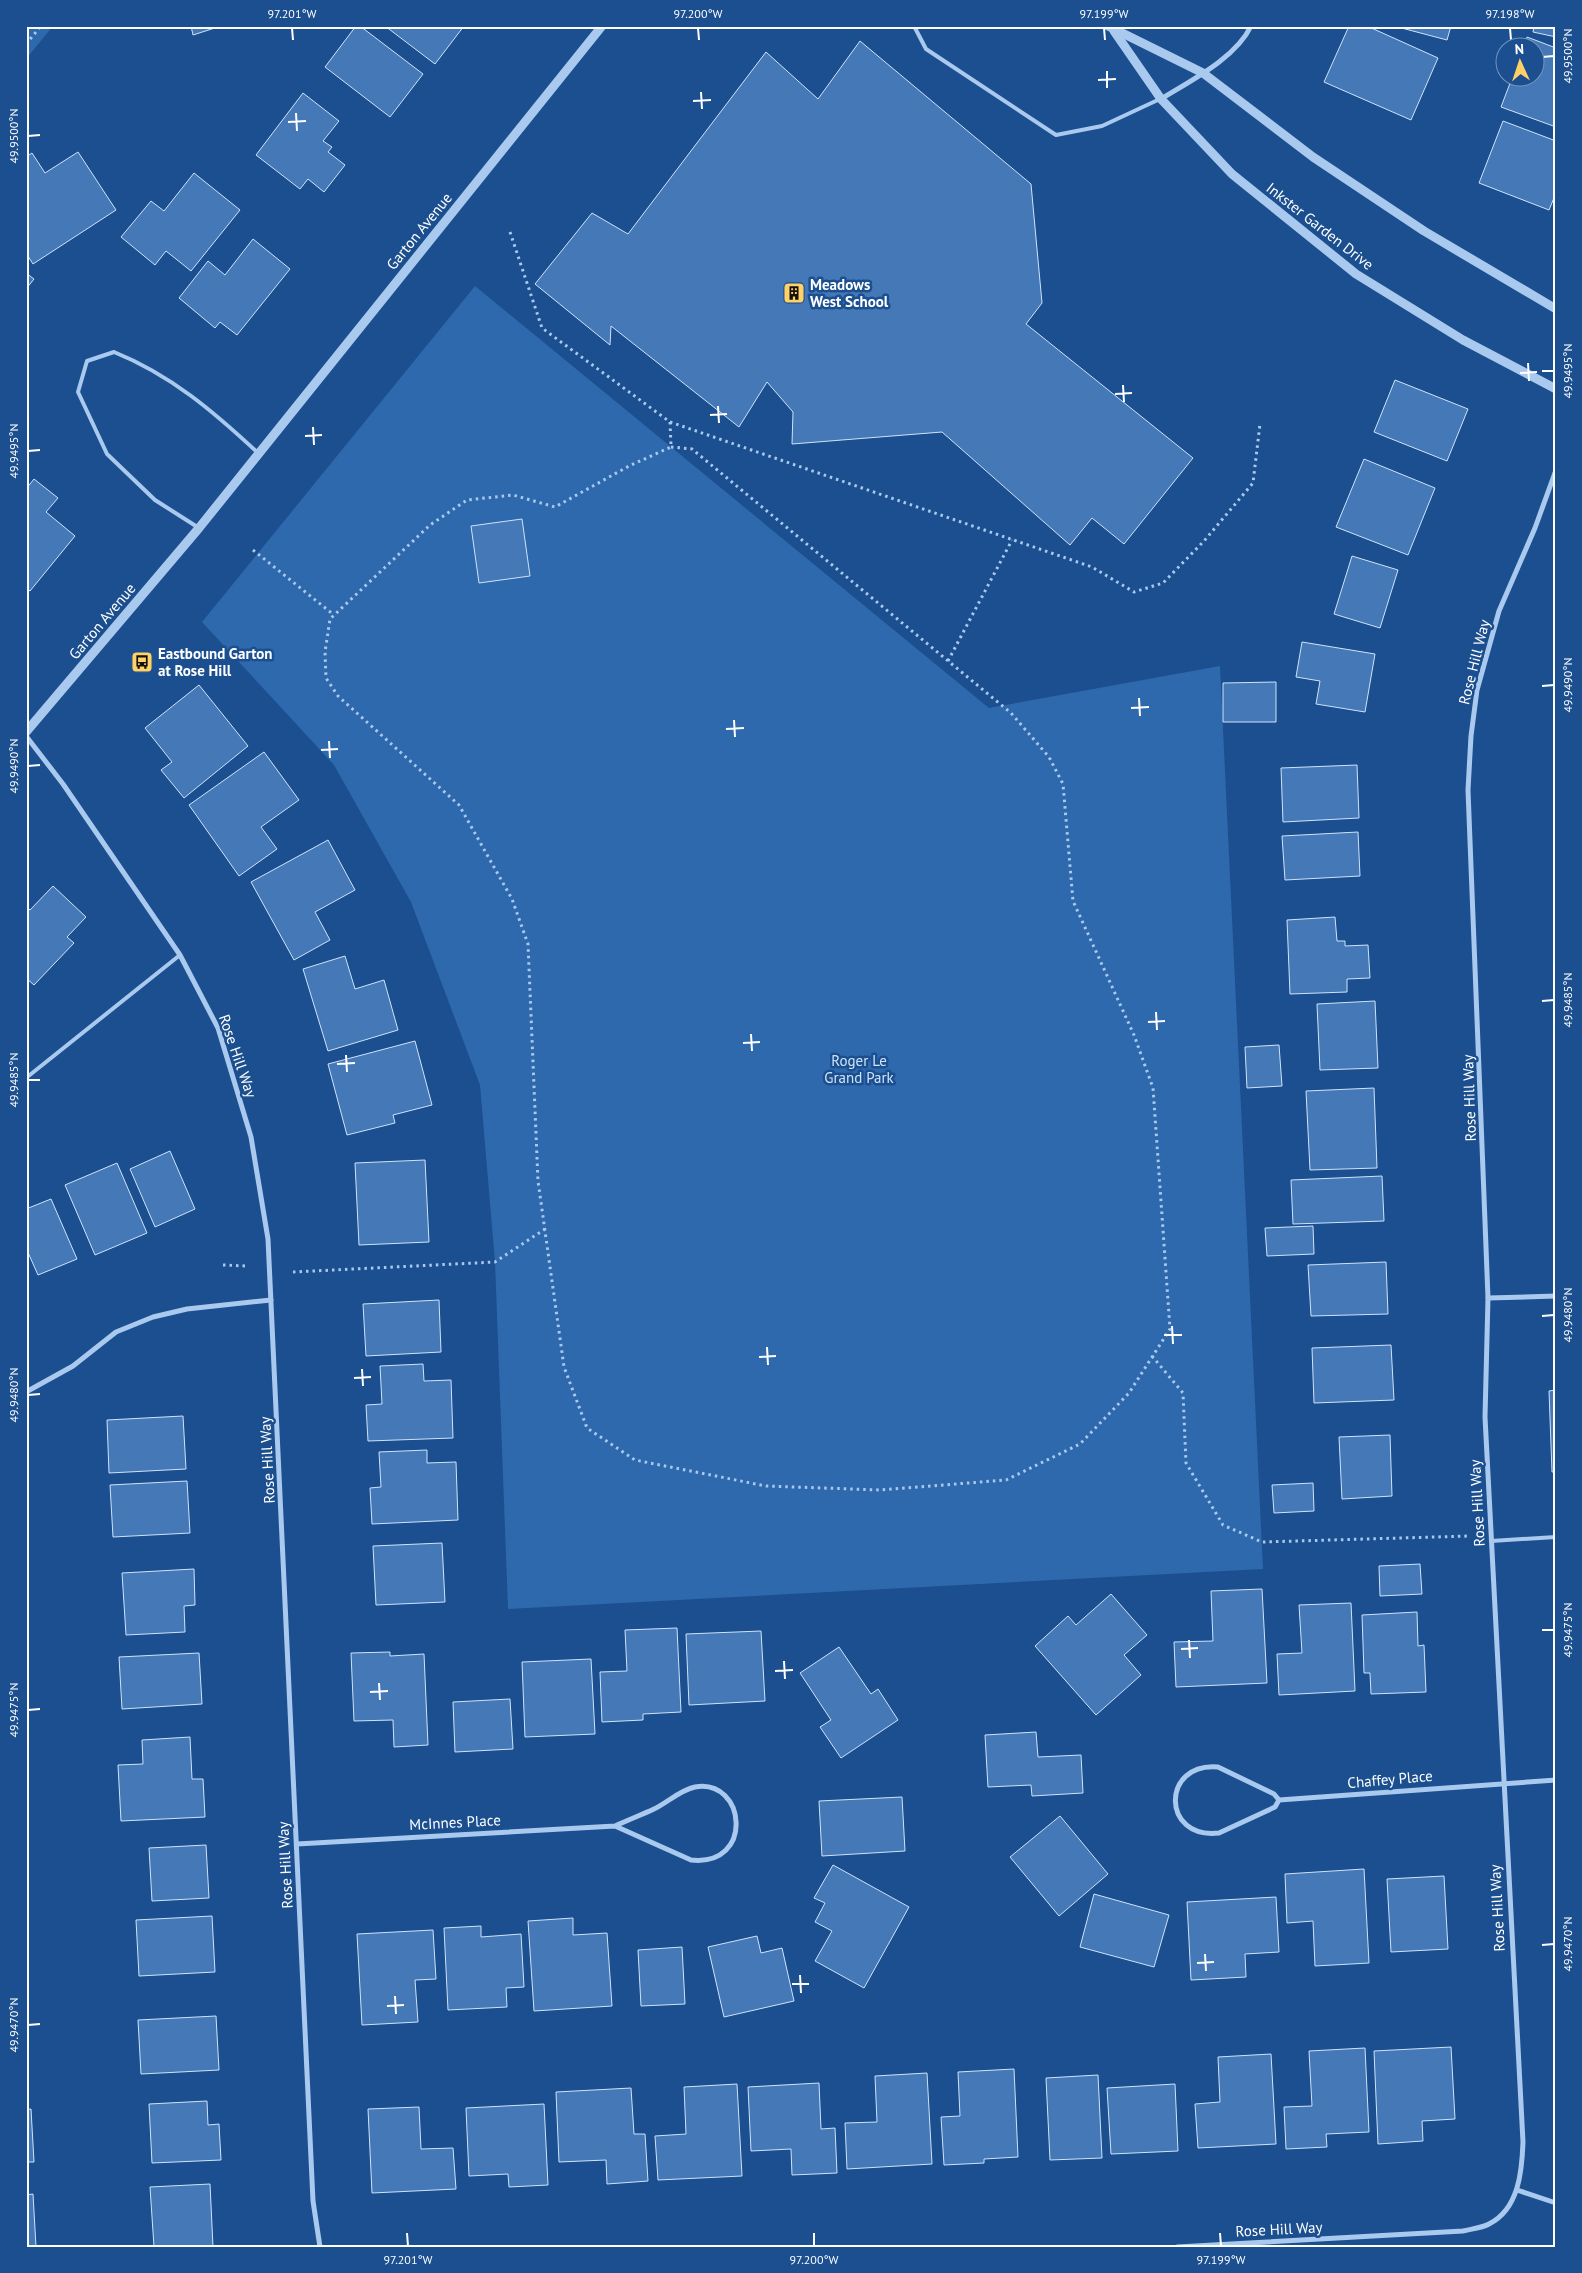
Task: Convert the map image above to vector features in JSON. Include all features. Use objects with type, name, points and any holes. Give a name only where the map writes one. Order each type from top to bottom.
[{"type":"street","name":"Garton Avenue","points":[[26,732],[199,528],[602,26]]},
{"type":"street","points":[[1161,99],[1203,73],[1244,40],[1251,26]]},
{"type":"street","name":"Inkster Garden Drive","points":[[1111,28],[1161,99],[1232,174],[1356,274],[1463,340],[1556,389]]},
{"type":"street","name":"Inkster Garden Drive","points":[[1111,28],[1203,73],[1313,157],[1424,231],[1534,298],[1556,309]]},
{"type":"street","name":"Rose Hill Way","points":[[1177,2247],[1463,2231],[1490,2224],[1507,2210],[1517,2190],[1522,2170],[1523,2142],[1502,1782],[1485,1418],[1488,1298],[1468,790],[1471,736],[1477,690],[1499,611],[1535,528],[1556,470]]},
{"type":"street","name":"Rose Hill Way","points":[[26,736],[64,784],[180,954],[218,1028],[251,1137],[268,1239],[270,1267],[313,2201],[320,2247]]},
{"type":"street","points":[[1488,1298],[1556,1296]]},
{"type":"street","points":[[26,1392],[73,1366],[116,1332],[153,1317],[187,1309],[271,1300]]},
{"type":"street","points":[[1209,1766],[1218,1767],[1274,1794],[1279,1800],[1275,1807],[1219,1833],[1209,1834],[1188,1827],[1177,1811],[1175,1803],[1178,1787],[1182,1780],[1198,1768],[1209,1766]]},
{"type":"street","name":"Chaffey Place","points":[[1279,1800],[1502,1782],[1556,1780]]},
{"type":"street","name":"McInnes Place","points":[[296,1844],[615,1826],[654,1809],[694,1788],[718,1791],[727,1798],[734,1808],[737,1819],[737,1832],[732,1843],[724,1853],[707,1860],[691,1860],[615,1826]]},
{"type":"street","points":[[1517,2190],[1556,2203]]},
{"type":"lane","points":[[914,26],[926,49],[1056,135],[1102,126],[1161,99]]},
{"type":"lane","points":[[199,528],[155,500],[107,454],[78,392],[87,361],[114,352],[143,364],[209,408],[258,454]]},
{"type":"lane","points":[[26,1078],[180,954]]},
{"type":"lane","points":[[1492,1540],[1556,1537]]},
{"type":"path","points":[[26,44],[41,26]]},
{"type":"path","points":[[510,232],[542,328],[670,422],[1092,568],[1134,592],[1163,583],[1204,542],[1253,484],[1260,424]]},
{"type":"path","points":[[670,422],[671,447]]},
{"type":"path","points":[[671,447],[692,449],[1012,713],[1049,757],[1064,784],[1073,901],[1134,1035],[1152,1088],[1170,1329],[1129,1393],[1080,1444],[1006,1480],[880,1490],[766,1486],[635,1460],[587,1428],[564,1367],[538,1181],[528,944],[512,899],[458,805],[440,786],[338,696],[326,678],[325,652],[330,619],[430,525],[467,500],[513,495],[555,508],[629,466],[671,447]]},
{"type":"path","points":[[948,661],[1012,540]]},
{"type":"path","points":[[253,550],[334,615]]},
{"type":"path","points":[[223,1265],[270,1267],[289,1272],[496,1262],[545,1229]]},
{"type":"path","points":[[1152,1356],[1183,1393],[1186,1463],[1223,1525],[1262,1542],[1465,1536],[1492,1540]]},
{"type":"green space","points":[[26,26],[53,26],[26,59]]},
{"type":"green space","name":"Roger Le Grand Park","points":[[475,286],[989,708],[1220,666],[1263,1569],[508,1609],[495,1262],[480,1085],[411,902],[334,765],[202,622]]},
{"type":"building","points":[[191,26],[221,26],[193,35]]},
{"type":"building","points":[[356,26],[360,26],[423,74],[390,117],[325,67]]},
{"type":"building","points":[[385,26],[464,26],[435,64]]},
{"type":"building","points":[[1349,26],[1367,26],[1438,58],[1411,120],[1324,82]]},
{"type":"building","points":[[1394,26],[1451,26],[1447,40]]},
{"type":"building","points":[[1534,26],[1556,26],[1556,37],[1533,32]]},
{"type":"building","name":"Meadows West School","points":[[860,41],[1031,184],[1042,303],[1026,324],[1193,458],[1124,544],[1092,518],[1070,545],[942,432],[792,444],[793,412],[767,382],[739,427],[611,326],[610,345],[535,284],[592,213],[628,234],[766,52],[818,99]]},
{"type":"building","points":[[1544,43],[1556,48],[1556,127],[1501,107],[1508,88],[1544,88]]},
{"type":"building","points":[[303,93],[339,121],[323,141],[332,147],[328,152],[345,165],[324,192],[308,179],[300,189],[256,155]]},
{"type":"building","points":[[1503,121],[1556,141],[1556,193],[1549,210],[1479,183]]},
{"type":"building","points":[[78,152],[116,210],[33,264],[26,253],[26,157],[32,153],[45,173]]},
{"type":"building","points":[[194,173],[240,210],[191,271],[166,251],[155,265],[121,237],[151,201],[164,211]]},
{"type":"building","points":[[253,239],[290,269],[237,335],[220,322],[215,328],[179,298],[208,261],[225,275]]},
{"type":"building","points":[[26,273],[34,279],[26,289]]},
{"type":"building","points":[[1395,380],[1468,409],[1447,461],[1374,432]]},
{"type":"building","points":[[1364,459],[1435,488],[1408,555],[1336,527]]},
{"type":"building","points":[[34,479],[58,498],[46,512],[75,536],[30,591],[26,588],[26,489]]},
{"type":"building","points":[[522,519],[530,576],[479,583],[471,526]]},
{"type":"building","points":[[1352,556],[1398,570],[1380,628],[1334,614]]},
{"type":"building","points":[[1302,642],[1375,654],[1365,712],[1316,704],[1320,681],[1296,677]]},
{"type":"building","points":[[1276,682],[1276,722],[1223,722],[1223,683]]},
{"type":"building","points":[[199,685],[248,746],[184,798],[161,770],[172,762],[145,728]]},
{"type":"building","points":[[264,752],[299,800],[261,827],[277,849],[239,876],[189,805]]},
{"type":"building","points":[[1357,765],[1359,818],[1283,822],[1281,768]]},
{"type":"building","points":[[1358,832],[1360,876],[1285,880],[1282,836]]},
{"type":"building","points":[[328,840],[355,890],[315,912],[330,940],[294,960],[251,882]]},
{"type":"building","points":[[53,886],[86,917],[67,937],[74,943],[34,985],[26,978],[26,906],[30,910]]},
{"type":"building","points":[[1335,917],[1337,941],[1345,941],[1345,946],[1368,945],[1370,978],[1347,979],[1347,992],[1290,994],[1287,920]]},
{"type":"building","points":[[345,956],[355,989],[384,980],[398,1030],[328,1051],[303,969]]},
{"type":"building","points":[[1375,1001],[1378,1068],[1320,1070],[1317,1004]]},
{"type":"building","points":[[415,1041],[432,1105],[393,1115],[395,1123],[347,1135],[328,1064]]},
{"type":"building","points":[[1279,1045],[1282,1086],[1247,1088],[1245,1047]]},
{"type":"building","points":[[1374,1088],[1377,1168],[1310,1170],[1306,1091]]},
{"type":"building","points":[[170,1151],[195,1209],[155,1227],[130,1169]]},
{"type":"building","points":[[425,1160],[429,1242],[359,1245],[355,1163]]},
{"type":"building","points":[[117,1163],[147,1233],[95,1255],[65,1185]]},
{"type":"building","points":[[1382,1176],[1384,1221],[1293,1224],[1291,1180]]},
{"type":"building","points":[[51,1199],[77,1259],[38,1275],[26,1248],[26,1209]]},
{"type":"building","points":[[1313,1226],[1314,1254],[1267,1256],[1265,1228]]},
{"type":"building","points":[[1386,1262],[1388,1314],[1311,1316],[1308,1265]]},
{"type":"building","points":[[439,1300],[441,1352],[366,1356],[363,1304]]},
{"type":"building","points":[[1391,1345],[1394,1400],[1314,1403],[1312,1348]]},
{"type":"building","points":[[423,1364],[424,1381],[451,1380],[453,1438],[368,1441],[366,1405],[382,1404],[380,1366]]},
{"type":"building","points":[[1556,1390],[1556,1472],[1552,1472],[1549,1391]]},
{"type":"building","points":[[183,1416],[186,1469],[109,1473],[107,1420]]},
{"type":"building","points":[[1390,1435],[1392,1496],[1342,1499],[1339,1437]]},
{"type":"building","points":[[427,1450],[427,1463],[456,1462],[458,1520],[372,1524],[370,1488],[381,1487],[379,1452]]},
{"type":"building","points":[[187,1481],[190,1533],[113,1537],[110,1485]]},
{"type":"building","points":[[1313,1483],[1314,1511],[1274,1513],[1272,1485]]},
{"type":"building","points":[[442,1543],[445,1602],[376,1605],[373,1546]]},
{"type":"building","points":[[1420,1564],[1422,1594],[1380,1596],[1379,1566]]},
{"type":"building","points":[[194,1569],[195,1605],[184,1606],[185,1632],[126,1635],[122,1573]]},
{"type":"building","points":[[1262,1589],[1267,1683],[1176,1687],[1174,1642],[1213,1641],[1211,1591]]},
{"type":"building","points":[[1111,1594],[1147,1635],[1124,1655],[1141,1675],[1096,1715],[1035,1646],[1068,1616],[1076,1625]]},
{"type":"building","points":[[1351,1603],[1355,1691],[1279,1695],[1277,1654],[1302,1653],[1299,1605]]},
{"type":"building","points":[[1417,1612],[1418,1646],[1424,1645],[1426,1692],[1371,1694],[1370,1673],[1364,1673],[1362,1615]]},
{"type":"building","points":[[677,1628],[681,1712],[643,1714],[643,1720],[602,1722],[600,1672],[627,1671],[625,1630]]},
{"type":"building","points":[[761,1631],[765,1701],[689,1705],[686,1634]]},
{"type":"building","points":[[839,1647],[871,1694],[878,1689],[898,1720],[841,1758],[820,1727],[831,1720],[800,1673]]},
{"type":"building","points":[[390,1652],[390,1656],[424,1654],[428,1745],[394,1747],[393,1720],[354,1721],[351,1653]]},
{"type":"building","points":[[199,1653],[202,1704],[122,1709],[119,1657]]},
{"type":"building","points":[[591,1659],[595,1734],[525,1737],[522,1662]]},
{"type":"building","points":[[510,1699],[513,1749],[455,1752],[453,1702]]},
{"type":"building","points":[[1036,1732],[1038,1757],[1081,1755],[1083,1793],[1032,1796],[1031,1785],[988,1787],[985,1735]]},
{"type":"building","points":[[190,1737],[192,1779],[203,1779],[205,1817],[121,1821],[118,1765],[143,1764],[142,1740]]},
{"type":"building","points":[[902,1797],[905,1851],[822,1856],[819,1801]]},
{"type":"building","points":[[1060,1816],[1108,1874],[1059,1916],[1010,1857]]},
{"type":"building","points":[[206,1845],[209,1898],[152,1901],[149,1848]]},
{"type":"building","points":[[833,1865],[909,1907],[864,1988],[815,1961],[832,1931],[815,1922],[825,1903],[814,1898]]},
{"type":"building","points":[[1364,1869],[1369,1963],[1315,1966],[1313,1921],[1287,1923],[1285,1874]]},
{"type":"building","points":[[1444,1876],[1448,1949],[1391,1952],[1387,1879]]},
{"type":"building","points":[[1094,1894],[1169,1915],[1154,1967],[1080,1947]]},
{"type":"building","points":[[1276,1897],[1279,1952],[1245,1954],[1246,1977],[1191,1980],[1187,1902]]},
{"type":"building","points":[[212,1916],[215,1972],[139,1976],[136,1920]]},
{"type":"building","points":[[573,1918],[573,1935],[607,1933],[612,2006],[534,2011],[528,1921]]},
{"type":"building","points":[[481,1926],[481,1937],[521,1934],[524,1987],[506,1988],[507,2007],[448,2010],[444,1928]]},
{"type":"building","points":[[433,1930],[436,1979],[415,1980],[418,2022],[362,2025],[357,1934]]},
{"type":"building","points":[[757,1936],[761,1953],[782,1948],[794,2001],[724,2017],[708,1947]]},
{"type":"building","points":[[682,1947],[685,2004],[641,2006],[638,1950]]},
{"type":"building","points":[[216,2016],[219,2070],[141,2074],[138,2020]]},
{"type":"building","points":[[1451,2047],[1455,2119],[1422,2121],[1423,2141],[1378,2144],[1374,2051]]},
{"type":"building","points":[[1365,2048],[1369,2132],[1326,2134],[1327,2147],[1286,2149],[1284,2107],[1312,2106],[1309,2051]]},
{"type":"building","points":[[1271,2054],[1276,2144],[1198,2148],[1195,2104],[1220,2102],[1218,2057]]},
{"type":"building","points":[[1014,2069],[1018,2157],[984,2159],[984,2163],[944,2165],[941,2117],[960,2116],[958,2072]]},
{"type":"building","points":[[927,2073],[932,2164],[847,2169],[845,2123],[877,2122],[875,2076]]},
{"type":"building","points":[[1098,2075],[1102,2158],[1050,2160],[1046,2078]]},
{"type":"building","points":[[819,2083],[821,2129],[835,2128],[837,2173],[792,2175],[791,2149],[751,2151],[748,2087]]},
{"type":"building","points":[[737,2084],[742,2176],[658,2180],[655,2136],[686,2134],[684,2087]]},
{"type":"building","points":[[1175,2084],[1178,2151],[1111,2154],[1107,2088]]},
{"type":"building","points":[[631,2088],[634,2134],[645,2134],[648,2181],[607,2184],[606,2160],[559,2162],[556,2092]]},
{"type":"building","points":[[207,2101],[208,2125],[219,2124],[221,2160],[152,2163],[149,2104]]},
{"type":"building","points":[[544,2104],[548,2185],[509,2187],[508,2174],[469,2176],[466,2108]]},
{"type":"building","points":[[419,2107],[421,2149],[453,2148],[456,2189],[372,2193],[368,2109]]},
{"type":"building","points":[[31,2109],[34,2162],[26,2162],[26,2110]]},
{"type":"building","points":[[210,2184],[213,2247],[154,2247],[150,2187]]},
{"type":"building","points":[[33,2194],[36,2247],[26,2247],[26,2195]]},
{"type":"place","name":"Meadows West School","points":[[794,293]]},
{"type":"place","name":"Eastbound Garton at Rose Hill","points":[[142,662]]}]
